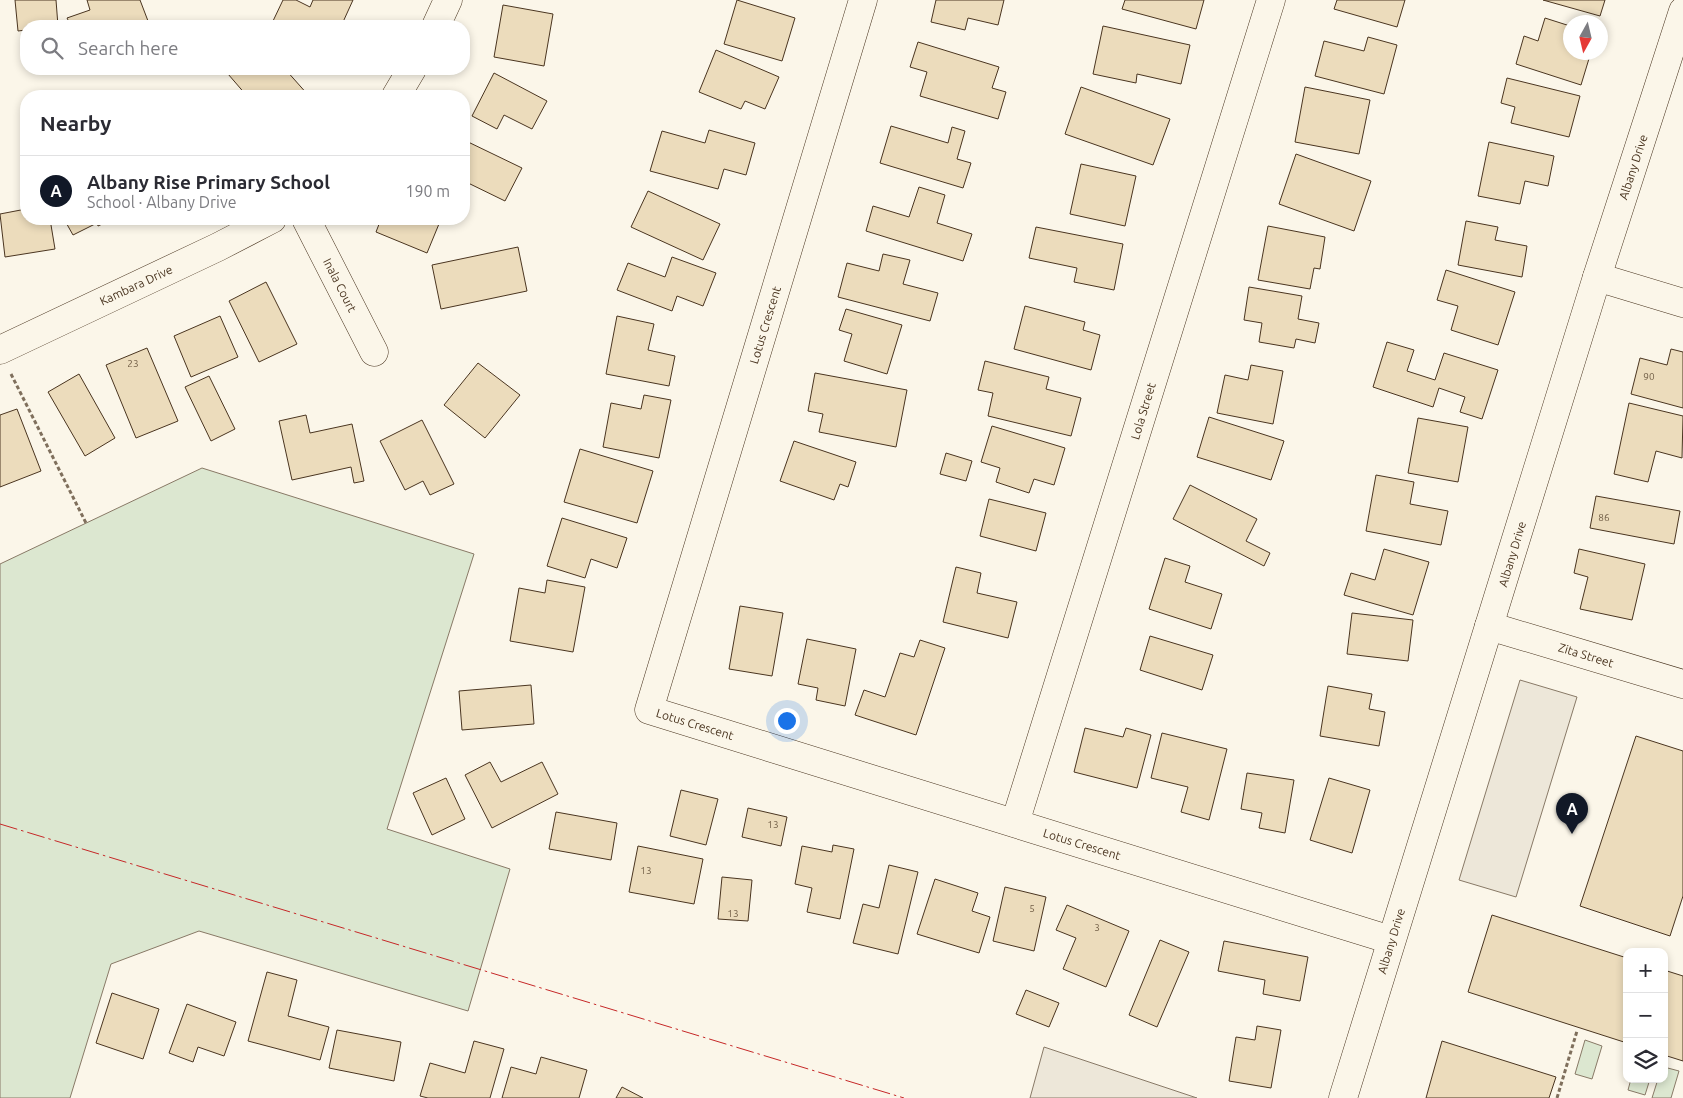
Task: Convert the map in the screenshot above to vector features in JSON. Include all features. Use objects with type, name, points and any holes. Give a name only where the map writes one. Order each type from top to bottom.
[{"type":"street","points":[[439,20],[448,0]]},
{"type":"street","name":"Lotus Crescent","points":[[863,0],[649,710],[1391,940]]},
{"type":"street","name":"Lola Street","points":[[1015,823],[1272,0]]},
{"type":"street","name":"Albany Drive","points":[[1344,1098],[1391,940],[1597,277],[1683,11]]},
{"type":"street","points":[[400,90],[408,75]]},
{"type":"street","name":"Kambara Drive","points":[[4,359],[260,225]]},
{"type":"street","name":"Inala Court","points":[[309,225],[374,352]]},
{"type":"street","points":[[1597,277],[1683,303]]},
{"type":"street","name":"Zita Street","points":[[1489,626],[1683,684]]},
{"type":"path","points":[[4,359],[86,523]]},
{"type":"path","points":[[1557,1098],[1577,1031]]},
{"type":"green space","points":[[202,468],[474,554],[387,829],[510,869],[468,1011],[199,931],[111,964],[70,1098],[0,1098],[0,564]]},
{"type":"green space","points":[[1585,1040],[1602,1046],[1592,1079],[1575,1074]]},
{"type":"green space","points":[[1668,1068],[1679,1071],[1671,1098],[1652,1098],[1657,1083],[1668,1083]]},
{"type":"green space","points":[[1630,1083],[1649,1083],[1645,1095],[1628,1090]]},
{"type":"shaded area","points":[[1520,680],[1577,697],[1516,897],[1459,880]]},
{"type":"shaded area","points":[[1044,1047],[1197,1098],[1030,1098]]},
{"type":"building","points":[[15,0],[56,0],[58,20],[20,20],[20,31],[18,31]]},
{"type":"building","points":[[87,0],[140,0],[148,20],[68,20],[67,18],[90,10]]},
{"type":"building","points":[[283,0],[296,0],[310,7],[313,0],[353,0],[344,20],[273,20]]},
{"type":"building","points":[[737,0],[795,18],[782,61],[724,44]]},
{"type":"building","points":[[936,0],[1004,0],[998,25],[968,18],[965,30],[931,22]]},
{"type":"building","points":[[1125,0],[1204,0],[1196,29],[1122,9]]},
{"type":"building","points":[[1337,0],[1405,0],[1397,27],[1334,9]]},
{"type":"building","points":[[1543,0],[1605,0],[1600,15]]},
{"type":"building","points":[[503,5],[553,14],[544,66],[494,57]]},
{"type":"building","points":[[1545,18],[1563,24],[1563,60],[1589,60],[1581,85],[1516,64],[1524,36],[1538,41]]},
{"type":"building","points":[[1103,26],[1190,45],[1181,84],[1137,74],[1136,83],[1093,74]]},
{"type":"building","points":[[1368,37],[1397,45],[1384,94],[1315,76],[1324,41],[1364,51]]},
{"type":"building","points":[[918,42],[999,67],[992,88],[1006,92],[998,119],[920,96],[927,72],[910,67]]},
{"type":"building","points":[[716,50],[779,77],[765,109],[745,101],[741,109],[699,92]]},
{"type":"building","points":[[494,73],[547,101],[532,129],[504,115],[497,129],[472,116]]},
{"type":"building","points":[[229,75],[290,75],[304,90],[242,90]]},
{"type":"building","points":[[1507,78],[1580,96],[1569,137],[1511,123],[1515,107],[1501,103]]},
{"type":"building","points":[[1081,87],[1170,119],[1153,165],[1065,134]]},
{"type":"building","points":[[1305,87],[1370,100],[1359,154],[1295,142]]},
{"type":"building","points":[[891,126],[948,143],[952,127],[965,131],[957,159],[971,163],[963,188],[880,163]]},
{"type":"building","points":[[709,130],[755,143],[746,175],[724,169],[718,189],[650,171],[662,131],[705,143]]},
{"type":"building","points":[[1489,142],[1554,156],[1548,186],[1525,181],[1520,204],[1478,196]]},
{"type":"building","points":[[470,143],[522,168],[505,201],[470,184]]},
{"type":"building","points":[[1296,154],[1371,181],[1354,231],[1279,204]]},
{"type":"building","points":[[1081,164],[1136,176],[1125,226],[1070,214]]},
{"type":"building","points":[[919,187],[945,195],[937,223],[972,234],[963,261],[866,231],[873,206],[909,217]]},
{"type":"building","points":[[648,191],[720,224],[703,260],[631,227]]},
{"type":"building","points":[[20,210],[20,225],[51,225],[55,249],[5,257],[0,214]]},
{"type":"building","points":[[1466,221],[1498,227],[1495,240],[1527,246],[1522,277],[1458,265]]},
{"type":"building","points":[[67,225],[93,225],[73,235]]},
{"type":"building","points":[[379,225],[439,225],[427,253],[376,232]]},
{"type":"building","points":[[1268,226],[1325,237],[1320,269],[1314,268],[1310,289],[1258,280]]},
{"type":"building","points":[[1036,227],[1123,244],[1114,290],[1074,282],[1077,268],[1029,258]]},
{"type":"building","points":[[518,247],[527,291],[441,309],[432,265]]},
{"type":"building","points":[[883,254],[910,260],[903,284],[938,293],[930,321],[838,297],[847,263],[879,271]]},
{"type":"building","points":[[672,257],[716,273],[703,306],[677,296],[672,311],[617,290],[628,263],[665,277]]},
{"type":"building","points":[[1446,270],[1515,292],[1498,345],[1451,330],[1458,306],[1437,300]]},
{"type":"building","points":[[266,282],[297,344],[259,362],[229,301]]},
{"type":"building","points":[[1249,287],[1302,296],[1298,319],[1319,323],[1315,343],[1296,339],[1294,348],[1259,342],[1262,323],[1244,320]]},
{"type":"building","points":[[1025,306],[1085,322],[1083,330],[1100,335],[1091,370],[1014,349]]},
{"type":"building","points":[[846,309],[902,325],[887,374],[844,361],[852,334],[839,330]]},
{"type":"building","points":[[220,316],[238,357],[191,377],[174,336]]},
{"type":"building","points":[[617,316],[654,324],[648,350],[675,356],[669,386],[606,374]]},
{"type":"building","points":[[1387,342],[1414,350],[1407,371],[1435,380],[1444,353],[1498,370],[1482,419],[1460,412],[1465,397],[1439,388],[1433,407],[1373,387]]},
{"type":"building","points":[[147,348],[178,421],[136,438],[106,365]]},
{"type":"building","points":[[1671,349],[1683,352],[1683,408],[1631,394],[1640,358],[1667,365]]},
{"type":"building","points":[[985,361],[1049,377],[1046,389],[1081,398],[1071,436],[988,416],[993,393],[978,390]]},
{"type":"building","points":[[478,363],[520,395],[485,438],[444,405]]},
{"type":"building","points":[[1251,365],[1283,371],[1273,424],[1217,413],[1225,375],[1248,380]]},
{"type":"building","points":[[815,373],[907,390],[896,447],[819,432],[823,414],[808,411]]},
{"type":"building","points":[[79,374],[115,438],[85,456],[48,392]]},
{"type":"building","points":[[209,376],[235,429],[211,441],[185,387]]},
{"type":"building","points":[[644,395],[671,400],[659,458],[603,447],[611,403],[641,409]]},
{"type":"building","points":[[1629,403],[1683,416],[1682,458],[1656,451],[1648,482],[1614,474]]},
{"type":"building","points":[[17,409],[41,471],[0,487],[0,415]]},
{"type":"building","points":[[306,415],[310,433],[352,424],[364,481],[354,483],[351,467],[292,480],[279,421]]},
{"type":"building","points":[[1209,417],[1284,441],[1271,480],[1197,457]]},
{"type":"building","points":[[1418,418],[1468,427],[1458,482],[1408,473]]},
{"type":"building","points":[[422,420],[454,484],[430,495],[423,481],[405,490],[380,441]]},
{"type":"building","points":[[992,426],[1065,448],[1054,485],[1034,479],[1029,493],[996,482],[1000,468],[981,462]]},
{"type":"building","points":[[794,441],[856,462],[848,487],[840,484],[834,500],[780,481]]},
{"type":"building","points":[[580,449],[653,471],[637,523],[564,502]]},
{"type":"building","points":[[946,453],[972,461],[966,481],[940,474]]},
{"type":"building","points":[[1376,475],[1414,482],[1410,504],[1448,511],[1441,545],[1366,531]]},
{"type":"building","points":[[1190,485],[1257,519],[1246,541],[1270,553],[1264,566],[1173,519]]},
{"type":"building","points":[[1596,496],[1680,511],[1674,544],[1590,528]]},
{"type":"building","points":[[989,499],[1046,513],[1036,551],[980,536]]},
{"type":"building","points":[[562,518],[627,538],[617,568],[591,559],[585,578],[547,566]]},
{"type":"building","points":[[1384,549],[1429,562],[1413,615],[1344,595],[1351,573],[1375,580]]},
{"type":"building","points":[[1579,549],[1645,564],[1632,620],[1580,609],[1588,577],[1574,573]]},
{"type":"building","points":[[1165,558],[1190,566],[1185,582],[1222,594],[1211,629],[1149,609]]},
{"type":"building","points":[[956,567],[981,573],[977,593],[1017,602],[1008,638],[943,622]]},
{"type":"building","points":[[547,580],[585,587],[573,652],[510,641],[519,588],[545,593]]},
{"type":"building","points":[[740,606],[783,613],[772,676],[729,669]]},
{"type":"building","points":[[1352,613],[1413,620],[1408,661],[1347,654]]},
{"type":"building","points":[[1150,636],[1213,655],[1202,690],[1140,670]]},
{"type":"building","points":[[807,639],[856,649],[845,706],[816,700],[818,688],[798,684]]},
{"type":"building","points":[[920,640],[945,648],[916,735],[855,715],[864,690],[885,697],[900,653],[914,657]]},
{"type":"building","points":[[531,685],[534,724],[462,730],[459,691]]},
{"type":"building","points":[[1328,686],[1372,694],[1369,709],[1385,712],[1379,746],[1320,736]]},
{"type":"building","points":[[1085,728],[1123,737],[1126,728],[1151,735],[1137,788],[1074,772]]},
{"type":"building","points":[[1162,733],[1227,749],[1209,820],[1181,812],[1188,787],[1151,778]]},
{"type":"building","points":[[1636,736],[1683,751],[1683,896],[1670,936],[1580,906]]},
{"type":"building","points":[[490,762],[501,782],[542,762],[558,794],[492,828],[465,775]]},
{"type":"building","points":[[1247,773],[1294,780],[1285,833],[1259,828],[1262,813],[1241,809]]},
{"type":"building","points":[[446,778],[465,819],[432,835],[413,793]]},
{"type":"building","points":[[1329,778],[1370,790],[1352,853],[1310,840]]},
{"type":"building","points":[[681,790],[718,799],[706,845],[670,836]]},
{"type":"building","points":[[748,808],[787,817],[781,846],[742,837]]},
{"type":"building","points":[[556,812],[617,823],[611,860],[549,849]]},
{"type":"building","points":[[833,845],[854,849],[840,919],[807,912],[812,888],[795,884],[802,846],[832,852]]},
{"type":"building","points":[[638,846],[703,859],[694,904],[629,892]]},
{"type":"building","points":[[889,865],[918,872],[898,954],[853,943],[863,904],[879,908]]},
{"type":"building","points":[[722,877],[752,880],[748,921],[718,919]]},
{"type":"building","points":[[935,879],[978,893],[972,911],[990,917],[979,953],[917,934]]},
{"type":"building","points":[[1005,887],[1046,897],[1034,951],[993,941]]},
{"type":"building","points":[[1067,905],[1129,931],[1106,987],[1063,969],[1076,938],[1056,930]]},
{"type":"building","points":[[1492,915],[1623,957],[1623,1042],[1468,992]]},
{"type":"building","points":[[1160,940],[1189,952],[1157,1027],[1129,1015]]},
{"type":"building","points":[[1224,941],[1308,957],[1300,1001],[1263,994],[1265,980],[1218,971]]},
{"type":"building","points":[[1668,971],[1683,976],[1683,1061],[1668,1056]]},
{"type":"building","points":[[267,972],[297,980],[288,1016],[329,1027],[320,1060],[248,1041]]},
{"type":"building","points":[[1026,990],[1059,1003],[1049,1027],[1016,1014]]},
{"type":"building","points":[[112,993],[159,1009],[143,1059],[96,1043]]},
{"type":"building","points":[[187,1004],[236,1022],[224,1056],[198,1047],[193,1062],[169,1053]]},
{"type":"building","points":[[1257,1026],[1281,1030],[1271,1088],[1229,1081],[1236,1037],[1255,1040]]},
{"type":"building","points":[[337,1030],[401,1042],[394,1081],[329,1068]]},
{"type":"building","points":[[474,1041],[504,1049],[490,1098],[428,1098],[420,1096],[430,1063],[465,1073]]},
{"type":"building","points":[[1442,1041],[1556,1077],[1549,1098],[1426,1098]]},
{"type":"building","points":[[541,1057],[587,1070],[579,1098],[502,1098],[511,1067],[536,1074]]},
{"type":"building","points":[[622,1087],[643,1098],[616,1098]]},
{"type":"power","points":[[0,824],[904,1098]]},
{"type":"place","name":"Albany Rise Primary School","points":[[1572,834]]}]
